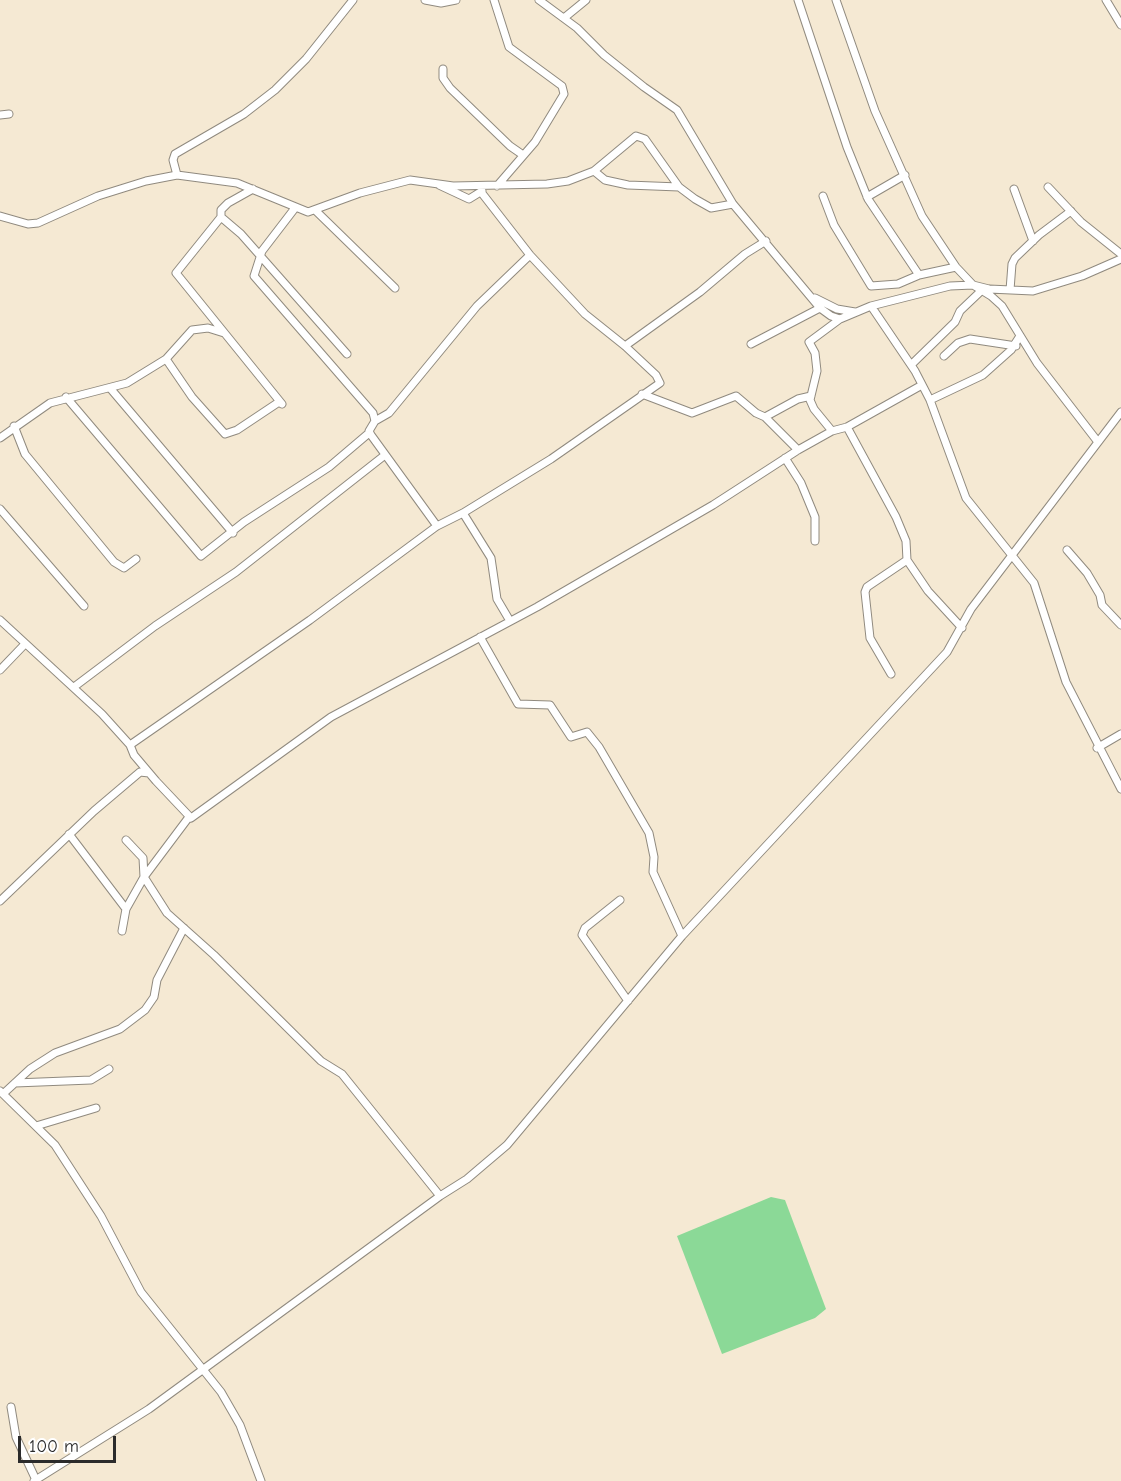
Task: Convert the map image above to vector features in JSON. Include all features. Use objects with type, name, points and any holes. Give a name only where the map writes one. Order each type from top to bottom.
[{"type":"street","points":[[177,175],[173,160],[175,154],[244,114],[280,86],[306,59],[352,0]]},
{"type":"street","points":[[424,0],[441,3],[456,0]]},
{"type":"street","points":[[435,183],[469,199],[493,185],[523,154],[564,94],[563,88],[509,46],[494,0]]},
{"type":"street","points":[[539,0],[564,18],[604,55],[677,110],[733,204],[820,308],[840,319]]},
{"type":"street","points":[[564,18],[586,0]]},
{"type":"street","points":[[798,0],[847,147],[867,197],[919,275]]},
{"type":"street","points":[[836,0],[875,111],[905,175],[919,212],[956,267],[973,285],[997,300],[1025,345],[1098,441]]},
{"type":"street","points":[[1106,0],[1121,25]]},
{"type":"street","points":[[443,69],[445,82],[510,146],[523,154]]},
{"type":"street","points":[[0,115],[9,114]]},
{"type":"street","points":[[0,216],[28,224],[38,223],[98,196],[146,181],[177,175],[226,180],[308,212],[400,181],[420,180],[435,183],[493,185],[568,181],[594,171],[632,138],[639,136],[645,140],[679,187],[711,208],[733,204]]},
{"type":"street","points":[[594,171],[610,182],[679,187]]},
{"type":"street","points":[[867,197],[905,175]]},
{"type":"street","points":[[1048,186],[1071,211],[1121,254]]},
{"type":"street","points":[[166,359],[222,432],[228,434],[279,402],[282,404],[176,273],[221,217],[222,210],[228,203],[254,189]]},
{"type":"street","points":[[1014,189],[1033,240]]},
{"type":"street","points":[[130,745],[310,620],[436,526],[463,513],[550,459],[642,394],[659,385],[660,381],[625,346],[585,314],[530,255],[481,192]]},
{"type":"street","points":[[823,196],[834,225],[870,285],[898,284],[919,275],[956,267]]},
{"type":"street","points":[[295,208],[260,257],[254,273],[257,280],[373,413],[375,421]]},
{"type":"street","points":[[315,210],[395,288]]},
{"type":"street","points":[[1010,290],[1012,264],[1033,240],[1071,211]]},
{"type":"street","points":[[221,217],[228,220],[347,354]]},
{"type":"street","points":[[625,346],[700,292],[745,254],[766,241]]},
{"type":"street","points":[[66,397],[198,554],[203,556],[244,522],[329,467],[369,432],[375,421],[389,413],[477,306],[530,255]]},
{"type":"street","points":[[832,431],[814,409],[811,396],[817,371],[814,353],[809,342],[840,319],[871,306],[934,288],[973,285],[1010,290],[1040,290],[1082,276],[1121,259]]},
{"type":"street","points":[[911,365],[955,322],[960,311],[981,291]]},
{"type":"street","points":[[812,297],[830,306],[855,312]]},
{"type":"street","points":[[871,306],[911,365],[930,400],[966,498],[1012,553],[1040,595],[1066,682],[1097,748],[1121,789]]},
{"type":"street","points":[[751,344],[820,308]]},
{"type":"street","points":[[0,438],[43,407],[66,397],[127,383],[166,359],[192,330],[208,328],[225,333]]},
{"type":"street","points":[[930,400],[983,375],[1014,346],[1020,336]]},
{"type":"street","points":[[944,356],[958,344],[970,339],[1014,346],[1025,345]]},
{"type":"street","points":[[122,931],[126,909],[144,877],[189,817],[198,815],[331,717],[510,621],[713,505],[798,450],[832,431],[847,427],[922,385]]},
{"type":"street","points":[[110,388],[233,533]]},
{"type":"street","points":[[642,394],[692,413],[736,396],[756,413],[765,417],[798,450]]},
{"type":"street","points":[[765,417],[803,396],[811,396]]},
{"type":"street","points":[[11,1407],[16,1437],[35,1481],[149,1408],[299,1301],[440,1196],[468,1179],[507,1145],[682,936],[903,703],[947,652],[971,609],[1121,412]]},
{"type":"street","points":[[14,426],[25,454],[114,562],[124,568],[136,559]]},
{"type":"street","points":[[847,427],[896,517],[906,541],[907,560],[928,591],[962,628]]},
{"type":"street","points":[[369,432],[436,526]]},
{"type":"street","points":[[74,687],[155,626],[236,572],[385,455]]},
{"type":"street","points":[[785,458],[801,483],[815,517],[815,541]]},
{"type":"street","points":[[0,509],[84,606]]},
{"type":"street","points":[[463,513],[491,558],[496,578],[497,599],[510,621]]},
{"type":"street","points":[[1067,550],[1087,573],[1100,595],[1102,605],[1121,625]]},
{"type":"street","points":[[891,674],[870,638],[865,592],[867,587],[907,560]]},
{"type":"street","points":[[0,620],[24,645],[74,687],[130,745],[134,755],[189,817]]},
{"type":"street","points":[[480,636],[518,704],[550,705],[571,737],[587,732],[591,735],[649,833],[654,857],[653,872],[682,936]]},
{"type":"street","points":[[0,670],[24,645]]},
{"type":"street","points":[[1097,748],[1121,734]]},
{"type":"street","points":[[0,901],[69,834],[139,773],[149,773]]},
{"type":"street","points":[[69,834],[126,909]]},
{"type":"street","points":[[126,840],[142,858],[144,877],[167,913],[321,1061],[342,1074],[440,1196]]},
{"type":"street","points":[[620,900],[585,928],[582,935],[628,1002]]},
{"type":"street","points":[[184,928],[157,981],[154,998],[145,1010],[120,1029],[55,1053],[1,1093],[55,1145],[82,1186],[141,1292],[202,1368],[233,1412],[261,1481]]},
{"type":"street","points":[[15,1083],[91,1080],[109,1069]]},
{"type":"street","points":[[36,1126],[96,1108]]},
{"type":"green space","points":[[771,1197],[785,1200],[826,1309],[815,1318],[722,1354],[677,1236]]}]
